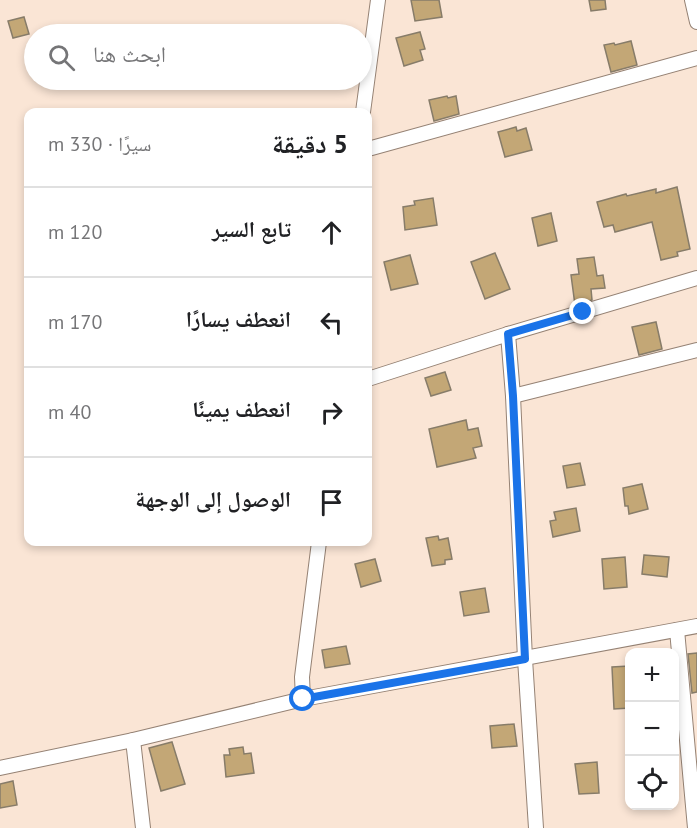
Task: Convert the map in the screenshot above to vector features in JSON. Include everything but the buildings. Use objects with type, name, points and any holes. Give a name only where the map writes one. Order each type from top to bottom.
[{"type":"street","points":[[372,45],[378,0]]},
{"type":"street","points":[[692,0],[697,22]]},
{"type":"street","points":[[372,148],[697,58]]},
{"type":"street","points":[[364,108],[366,90]]},
{"type":"street","points":[[372,379],[508,334],[697,278]]},
{"type":"street","points":[[508,334],[536,828]]},
{"type":"street","points":[[513,396],[697,350]]},
{"type":"street","points":[[303,699],[302,677],[318,546]]},
{"type":"street","points":[[0,768],[133,740],[303,699],[697,626]]},
{"type":"street","points":[[677,630],[695,828]]},
{"type":"street","points":[[133,740],[143,828]]},
{"type":"route","points":[[303,699],[525,659],[508,334],[583,312]]}]
